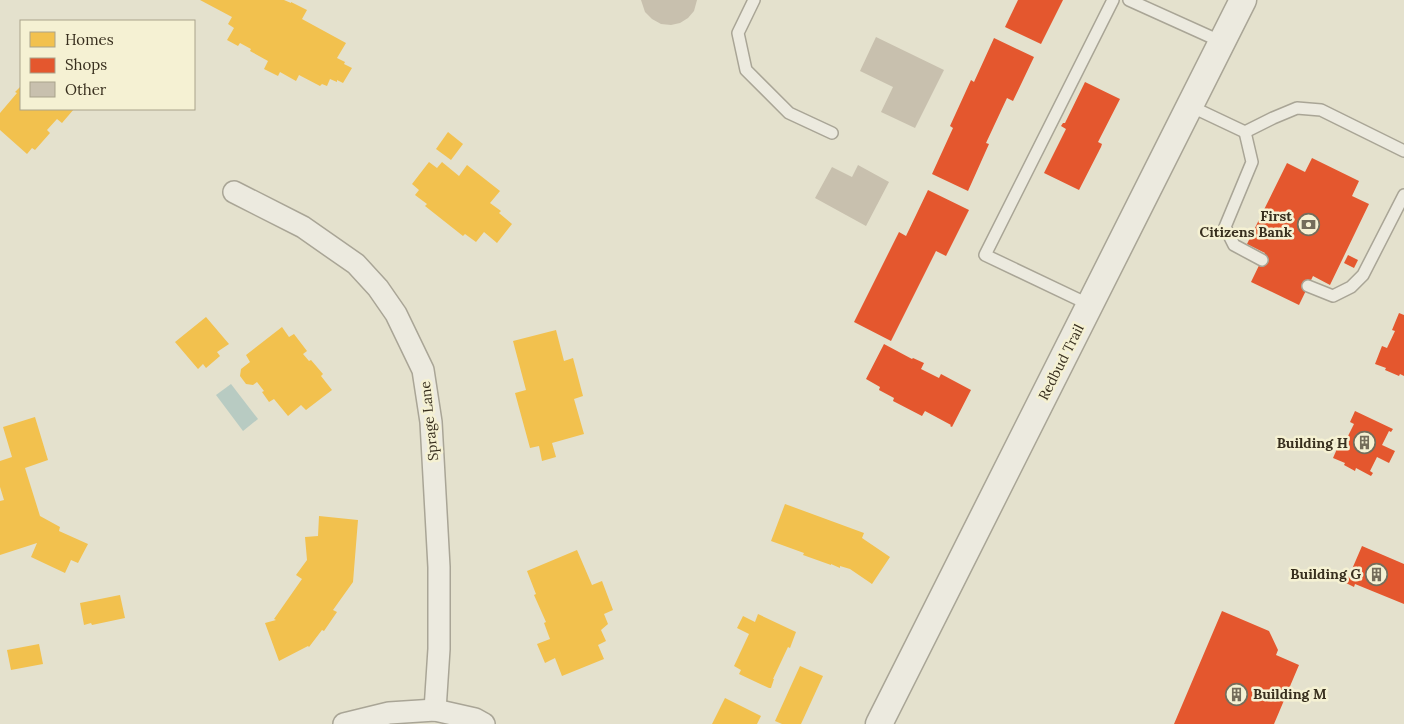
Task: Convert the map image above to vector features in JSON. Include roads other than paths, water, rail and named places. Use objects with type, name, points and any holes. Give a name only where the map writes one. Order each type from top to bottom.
[{"type":"street","name":"Redbud Trail","points":[[879,724],[1243,0]]},
{"type":"street","name":"Sprage Lane","points":[[234,192],[303,227],[356,264],[378,288],[396,314],[423,370],[431,422],[439,566],[439,649],[435,710]]},
{"type":"street","points":[[344,724],[389,713],[435,710],[474,719],[484,724]]},
{"type":"lane","points":[[754,0],[738,33],[746,70],[789,113],[832,133]]},
{"type":"lane","points":[[1090,305],[985,255],[1113,0]]},
{"type":"lane","points":[[1129,0],[1222,42]]},
{"type":"lane","points":[[1190,106],[1245,132]]},
{"type":"lane","points":[[1245,132],[1297,108],[1321,110],[1404,151]]},
{"type":"lane","points":[[1245,132],[1252,162],[1225,227],[1234,245],[1262,260]]},
{"type":"lane","points":[[1308,286],[1333,296],[1351,287],[1363,275],[1404,195]]},
{"type":"place","name":"First Citizens Bank","points":[[1308,224]]},
{"type":"place","name":"Building H","points":[[1364,443]]},
{"type":"place","name":"Building G","points":[[1377,574]]},
{"type":"place","name":"Building M","points":[[1237,694]]}]
